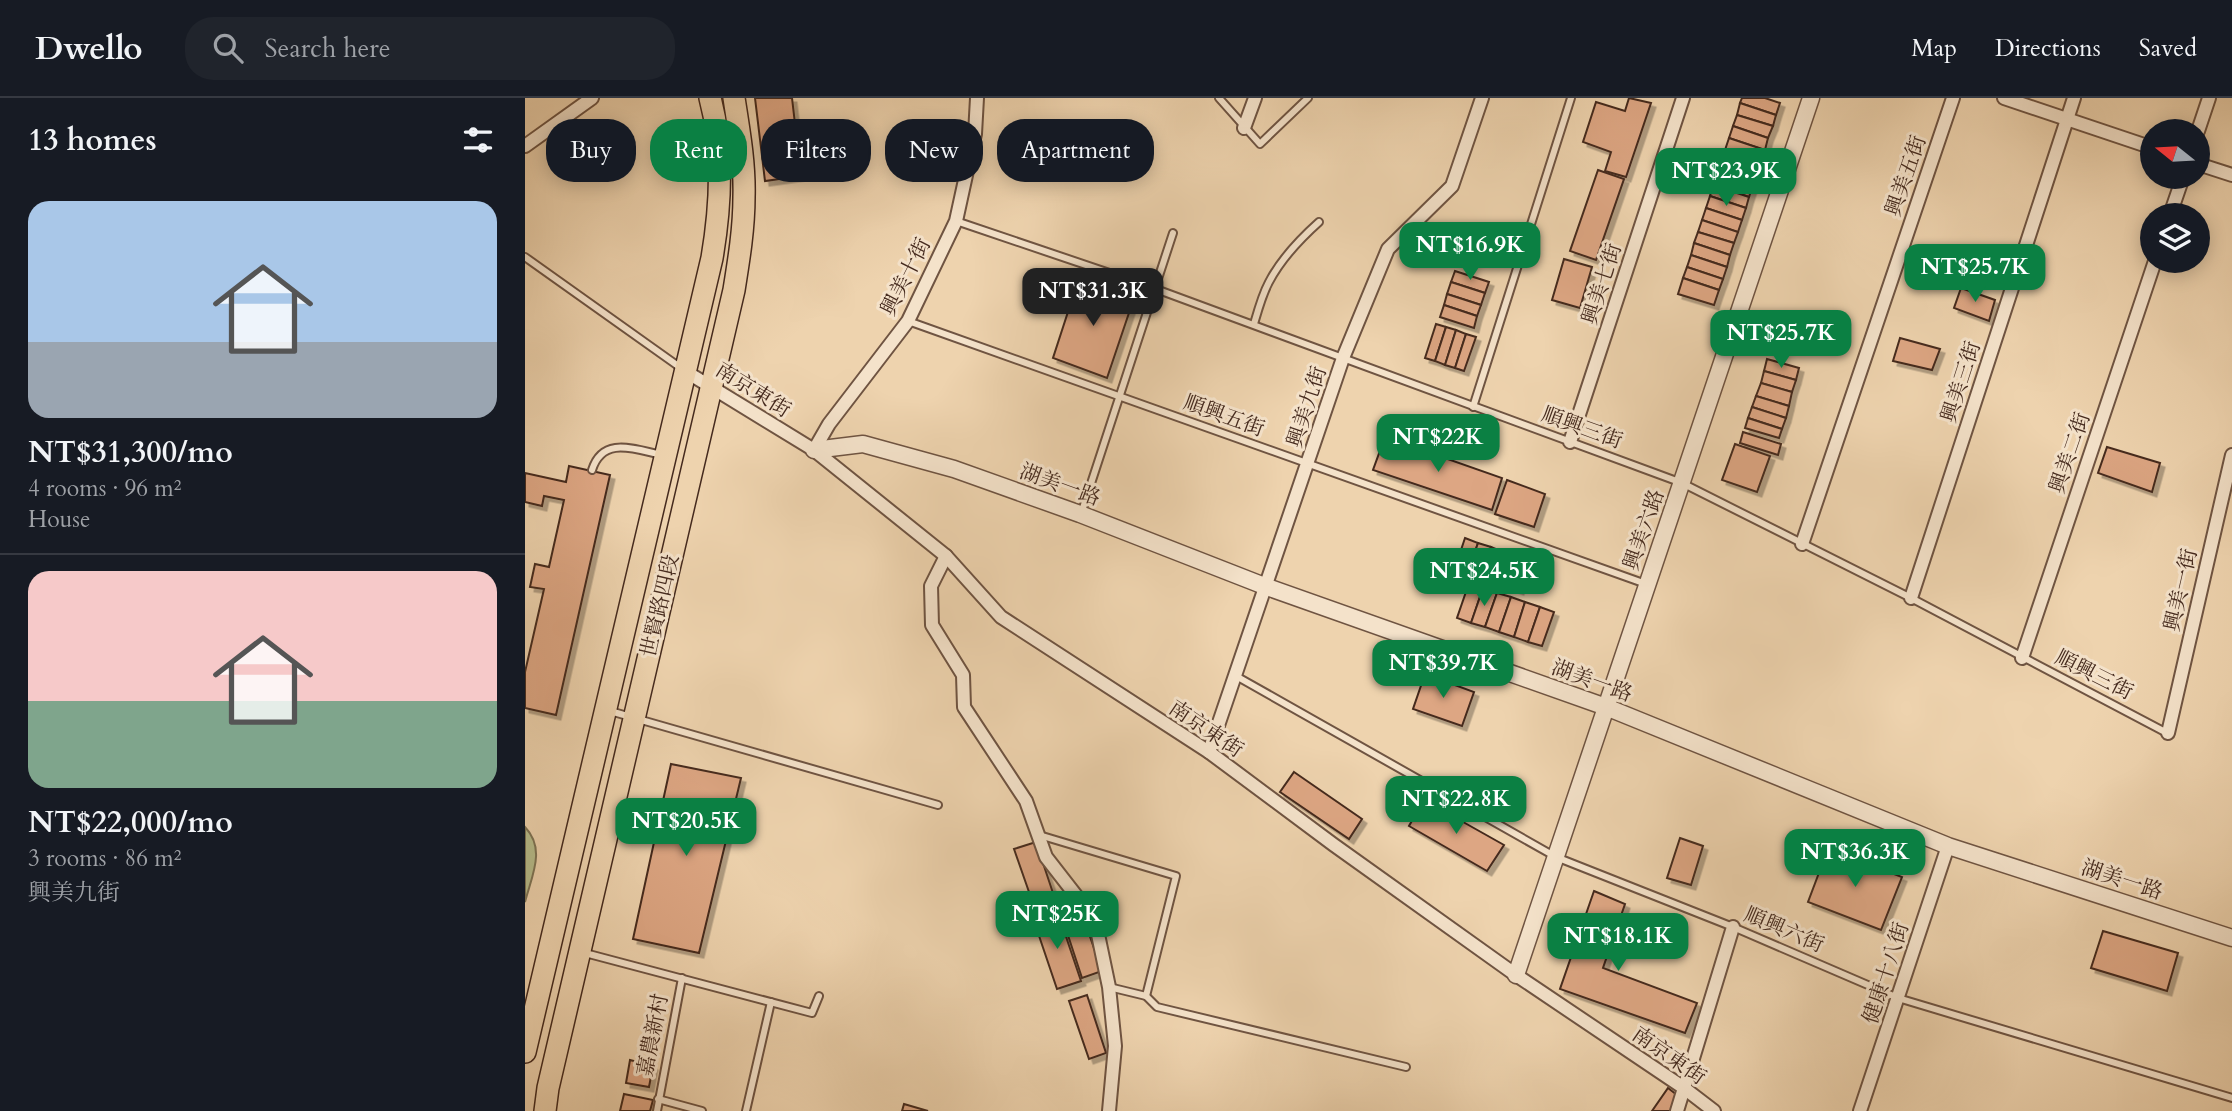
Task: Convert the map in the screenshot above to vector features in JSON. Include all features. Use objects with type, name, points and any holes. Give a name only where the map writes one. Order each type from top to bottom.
[{"type":"main road","name":"世賢路四段","points":[[525,1052],[700,313],[717,230],[720,165],[710,98]]},
{"type":"main road","name":"世賢路四段","points":[[545,1111],[734,290],[745,195],[734,98]]},
{"type":"street","points":[[525,146],[592,98]]},
{"type":"street","name":"興美十街","points":[[814,450],[829,424],[908,321],[956,220],[975,134],[977,98]]},
{"type":"street","points":[[1244,128],[1255,98]]},
{"type":"street","name":"興美九街","points":[[1209,752],[1343,358],[1388,249],[1452,186],[1482,98]]},
{"type":"street","name":"興美七街","points":[[1570,442],[1683,98]]},
{"type":"street","name":"興美六路","points":[[1517,975],[1811,98]]},
{"type":"street","name":"興美五街","points":[[1802,544],[1953,98]]},
{"type":"street","points":[[2004,98],[2140,143]]},
{"type":"street","name":"興美三街","points":[[1911,598],[2074,98]]},
{"type":"street","points":[[2202,119],[2209,98]]},
{"type":"street","points":[[2210,168],[2232,175]]},
{"type":"street","name":"興美二街","points":[[2022,657],[2151,273]]},
{"type":"street","name":"南京東街","points":[[685,371],[814,450],[946,556],[1001,617],[1209,752],[1334,845],[1714,1111]]},
{"type":"street","name":"湖美一路","points":[[814,450],[863,444],[954,469],[1080,514],[1267,587],[1607,707],[1948,846],[2232,938]]},
{"type":"street","name":"興美一街","points":[[2168,733],[2232,455]]},
{"type":"street","points":[[946,556],[931,586],[932,625],[963,675],[964,707],[1026,801],[1045,857],[1095,920],[1109,987],[1115,1046],[1108,1111]]},
{"type":"street","name":"健康十八街","points":[[1860,1111],[1948,846]]},
{"type":"street","points":[[1677,1111],[1733,927]]},
{"type":"lane","points":[[1219,98],[1260,144],[1308,98]]},
{"type":"lane","points":[[1473,407],[1571,98]]},
{"type":"lane","name":"順興三街","points":[[956,220],[1254,324],[1682,483],[1911,598],[2168,733]]},
{"type":"lane","points":[[1254,324],[1268,284],[1278,266],[1319,222]]},
{"type":"lane","points":[[1080,514],[1173,233]]},
{"type":"lane","points":[[525,257],[685,371]]},
{"type":"lane","name":"順興五街","points":[[908,321],[1648,584]]},
{"type":"lane","points":[[592,470],[596,458],[603,451],[619,447],[665,456]]},
{"type":"lane","name":"順興六街","points":[[1236,676],[1556,857],[1733,927],[1898,998],[2232,1098]]},
{"type":"lane","points":[[605,710],[938,805]]},
{"type":"lane","points":[[1039,835],[1176,876],[1146,996]]},
{"type":"lane","points":[[580,952],[812,1013],[819,996]]},
{"type":"lane","name":"嘉農新村","points":[[657,1111],[682,978]]},
{"type":"lane","points":[[1109,987],[1146,996],[1157,1007],[1406,1067]]},
{"type":"lane","points":[[746,1111],[771,1002]]},
{"type":"lane","name":"嘉農新村","points":[[659,1099],[702,1111]]},
{"type":"green space","points":[[525,827],[535,844],[536,853],[534,872],[525,902]]},
{"type":"building","points":[[755,98],[792,98],[794,119],[761,119],[761,148]]},
{"type":"building","points":[[1629,98],[1651,103],[1626,177],[1605,171],[1611,152],[1583,142],[1596,102],[1625,111]]},
{"type":"building","points":[[1742,98],[1765,98],[1780,103],[1776,115],[1740,103]]},
{"type":"building","points":[[1740,103],[1776,115],[1773,126],[1737,115]]},
{"type":"building","points":[[1737,115],[1773,126],[1768,138],[1733,126]]},
{"type":"building","points":[[1733,126],[1768,138],[1765,150],[1729,138]]},
{"type":"building","points":[[1729,138],[1765,150],[1761,161],[1725,150]]},
{"type":"building","points":[[1725,150],[1761,161],[1757,173],[1721,161]]},
{"type":"building","points":[[1721,161],[1757,173],[1753,185],[1718,173]]},
{"type":"building","points":[[1598,170],[1624,179],[1596,260],[1570,251]]},
{"type":"building","points":[[1718,173],[1753,185],[1749,197],[1713,185]]},
{"type":"building","points":[[1713,185],[1749,197],[1746,208],[1710,196]]},
{"type":"building","points":[[1710,196],[1746,208],[1742,220],[1706,208]]},
{"type":"building","points":[[1706,208],[1742,220],[1738,232],[1702,220]]},
{"type":"building","points":[[1702,220],[1738,232],[1734,243],[1698,232]]},
{"type":"building","points":[[1698,232],[1734,243],[1730,255],[1694,243]]},
{"type":"building","points":[[1694,243],[1730,255],[1727,267],[1691,255]]},
{"type":"building","points":[[1691,255],[1727,267],[1723,279],[1687,267]]},
{"type":"building","points":[[1564,259],[1592,267],[1580,308],[1552,300]]},
{"type":"building","points":[[1687,267],[1723,279],[1719,290],[1683,278]]},
{"type":"building","points":[[1455,271],[1489,282],[1485,293],[1451,282]]},
{"type":"building","points":[[1079,278],[1134,298],[1107,378],[1053,358]]},
{"type":"building","points":[[1683,278],[1719,290],[1714,305],[1678,294]]},
{"type":"building","points":[[1451,282],[1485,293],[1481,305],[1447,294]]},
{"type":"building","points":[[1961,288],[1995,300],[1989,321],[1954,308]]},
{"type":"building","points":[[1447,294],[1481,305],[1477,316],[1444,305]]},
{"type":"building","points":[[1444,305],[1477,316],[1474,328],[1440,317]]},
{"type":"building","points":[[1436,324],[1446,327],[1435,361],[1425,358]]},
{"type":"building","points":[[1446,327],[1456,330],[1445,365],[1435,361]]},
{"type":"building","points":[[1456,330],[1466,334],[1455,368],[1445,365]]},
{"type":"building","points":[[1466,334],[1476,337],[1464,371],[1455,368]]},
{"type":"building","points":[[1900,338],[1940,349],[1932,370],[1893,361]]},
{"type":"building","points":[[1767,359],[1799,368],[1796,380],[1764,371]]},
{"type":"building","points":[[1764,371],[1796,380],[1792,392],[1761,383]]},
{"type":"building","points":[[1761,383],[1792,392],[1789,406],[1756,396]]},
{"type":"building","points":[[1756,396],[1789,406],[1786,418],[1752,407]]},
{"type":"building","points":[[1752,407],[1786,418],[1782,429],[1748,418]]},
{"type":"building","points":[[1748,418],[1782,429],[1779,438],[1745,428]]},
{"type":"building","points":[[1743,432],[1781,444],[1778,455],[1740,443]]},
{"type":"building","points":[[1385,437],[1502,478],[1492,510],[1373,470]]},
{"type":"building","points":[[1735,444],[1770,456],[1757,492],[1722,480]]},
{"type":"building","points":[[2107,447],[2160,463],[2152,492],[2098,473]]},
{"type":"building","points":[[569,466],[610,475],[556,715],[525,708],[525,672],[544,589],[530,587],[535,564],[549,567],[564,500],[544,496],[542,506],[525,502],[525,473],[566,482]]},
{"type":"building","points":[[1507,480],[1545,494],[1534,527],[1495,514]]},
{"type":"building","points":[[1465,538],[1478,543],[1468,572],[1455,568]]},
{"type":"building","points":[[1478,543],[1491,547],[1481,576],[1468,572]]},
{"type":"building","points":[[1491,547],[1503,552],[1493,581],[1481,576]]},
{"type":"building","points":[[1503,552],[1516,556],[1506,585],[1493,581]]},
{"type":"building","points":[[1516,556],[1529,560],[1519,590],[1506,585]]},
{"type":"building","points":[[1469,583],[1483,588],[1471,623],[1457,618]]},
{"type":"building","points":[[1483,588],[1497,593],[1485,627],[1471,623]]},
{"type":"building","points":[[1497,593],[1511,597],[1499,632],[1485,627]]},
{"type":"building","points":[[1511,597],[1525,602],[1514,637],[1499,632]]},
{"type":"building","points":[[1525,602],[1540,607],[1528,642],[1514,637]]},
{"type":"building","points":[[1540,607],[1554,612],[1542,646],[1528,642]]},
{"type":"building","points":[[1425,674],[1474,692],[1462,726],[1413,709]]},
{"type":"building","points":[[671,764],[741,778],[699,953],[633,939]]},
{"type":"building","points":[[1294,772],[1362,819],[1349,839],[1280,792]]},
{"type":"building","points":[[1424,800],[1504,845],[1487,871],[1409,826]]},
{"type":"building","points":[[1680,838],[1703,846],[1691,885],[1667,878]]},
{"type":"building","points":[[1036,842],[1057,905],[1036,912],[1014,849]]},
{"type":"building","points":[[1828,849],[1902,877],[1881,930],[1808,902]]},
{"type":"building","points":[[1594,891],[1625,904],[1603,968],[1697,1003],[1685,1033],[1560,989]]},
{"type":"building","points":[[1081,911],[1102,971],[1082,978],[1062,917]]},
{"type":"building","points":[[1058,913],[1081,981],[1057,989],[1034,921]]},
{"type":"building","points":[[2103,931],[2178,953],[2167,991],[2091,968]]},
{"type":"building","points":[[1087,995],[1106,1053],[1089,1059],[1069,1001]]},
{"type":"building","points":[[630,1060],[653,1066],[649,1087],[626,1083]]},
{"type":"building","points":[[1668,1088],[1677,1095],[1672,1111],[1652,1111]]},
{"type":"building","points":[[624,1094],[653,1100],[650,1111],[620,1111]]},
{"type":"building","points":[[904,1104],[928,1111],[902,1111]]}]
